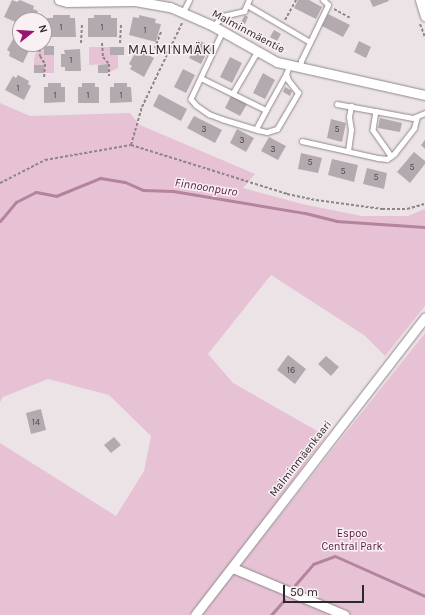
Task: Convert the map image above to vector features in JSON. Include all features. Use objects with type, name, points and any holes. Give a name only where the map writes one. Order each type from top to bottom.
[{"type":"street","name":"Malminmäentie","points":[[59,0],[67,2],[135,1],[170,7],[223,31],[257,52],[277,62],[287,70],[300,68],[425,95]]},
{"type":"street","points":[[420,0],[425,16]]},
{"type":"street","name":"Malminmäenkaari","points":[[195,615],[233,568],[425,317]]},
{"type":"street","points":[[233,568],[345,615]]},
{"type":"lane","points":[[185,13],[189,0]]},
{"type":"lane","points":[[213,26],[223,16],[244,11],[249,0]]},
{"type":"lane","points":[[300,68],[310,42],[328,5],[323,0]]},
{"type":"lane","points":[[247,5],[310,42]]},
{"type":"lane","points":[[223,31],[191,99],[196,105],[222,119],[267,132],[277,129],[281,125],[298,93],[288,80],[287,70]]},
{"type":"lane","points":[[233,93],[257,52]]},
{"type":"lane","points":[[256,129],[287,70]]},
{"type":"lane","points":[[201,78],[266,110]]},
{"type":"lane","points":[[337,104],[413,118],[425,113]]},
{"type":"lane","points":[[348,151],[351,130],[349,117],[351,106]]},
{"type":"lane","points":[[376,111],[373,130],[391,156]]},
{"type":"lane","points":[[302,141],[387,159],[414,128],[417,116]]},
{"type":"path","points":[[282,26],[296,0]]},
{"type":"path","points":[[328,5],[350,18]]},
{"type":"path","points":[[131,145],[142,107],[185,13]]},
{"type":"path","points":[[120,43],[121,23]]},
{"type":"path","points":[[81,44],[82,25]]},
{"type":"path","points":[[161,32],[155,48],[167,53]]},
{"type":"path","points":[[102,43],[103,57],[109,64],[109,76]]},
{"type":"path","points":[[40,52],[40,56],[45,64],[44,79]]},
{"type":"path","points":[[0,183],[45,160],[131,145],[287,194],[316,200],[382,209],[407,209],[425,204]]},
{"type":"green space","points":[[89,47],[110,47],[111,55],[118,55],[118,68],[108,73],[107,64],[89,65]]},
{"type":"green space","points":[[36,52],[45,52],[45,55],[54,55],[54,73],[44,73],[44,65],[34,65]]},
{"type":"green space","points":[[0,103],[30,116],[130,113],[140,125],[255,174],[243,188],[302,204],[362,216],[408,216],[425,209],[425,306],[385,356],[364,335],[271,275],[208,354],[233,383],[326,436],[230,565],[189,615],[0,615],[0,443],[116,516],[144,471],[151,436],[109,395],[48,379],[3,397],[0,402]]},
{"type":"green space","name":"Espoo Central Park","points":[[425,333],[425,615],[201,615]]},
{"type":"building","points":[[12,0],[17,2],[20,0],[34,6],[33,9],[38,11],[12,12],[12,20],[4,17]]},
{"type":"building","points":[[298,0],[309,0],[322,7],[316,19],[294,8]]},
{"type":"building","points":[[370,0],[388,0],[389,1],[373,7]]},
{"type":"building","points":[[328,14],[350,25],[343,37],[322,26]]},
{"type":"building","points":[[53,15],[70,15],[70,18],[75,18],[76,37],[52,37]]},
{"type":"building","points":[[94,15],[111,15],[111,18],[117,18],[117,37],[88,37],[88,18],[94,18]]},
{"type":"building","points":[[139,15],[156,19],[155,23],[161,24],[156,42],[129,35],[133,17],[139,18]]},
{"type":"building","points":[[245,15],[248,17],[245,24],[241,22]]},
{"type":"building","points":[[274,30],[281,34],[277,41],[270,37]]},
{"type":"building","points":[[198,40],[210,46],[201,64],[189,58]]},
{"type":"building","points":[[12,41],[12,52],[28,52],[23,63],[9,56],[10,52],[7,50]]},
{"type":"building","points":[[359,41],[371,47],[366,58],[354,52]]},
{"type":"building","points":[[52,46],[54,46],[54,55],[44,55],[44,52],[52,52]]},
{"type":"building","points":[[110,47],[124,47],[124,55],[110,55]]},
{"type":"building","points":[[80,49],[81,71],[65,71],[65,67],[61,67],[61,54],[65,54],[64,50]]},
{"type":"building","points":[[140,51],[154,58],[144,77],[130,69],[132,66],[129,64],[135,53],[138,54]]},
{"type":"building","points":[[230,57],[242,63],[232,83],[220,77]]},
{"type":"building","points":[[108,64],[108,73],[98,73],[98,65]]},
{"type":"building","points":[[34,65],[44,65],[44,73],[34,73]]},
{"type":"building","points":[[183,69],[195,75],[186,93],[174,87]]},
{"type":"building","points":[[263,73],[275,80],[265,99],[253,93]]},
{"type":"building","points":[[18,75],[29,81],[28,84],[31,86],[24,100],[5,90],[13,76],[16,78]]},
{"type":"building","points":[[48,83],[61,83],[61,87],[65,87],[65,102],[44,103],[44,87],[48,87]]},
{"type":"building","points":[[82,83],[95,83],[95,87],[99,87],[99,103],[78,103],[78,87],[82,87]]},
{"type":"building","points":[[114,83],[127,83],[127,87],[131,87],[132,102],[110,103],[110,87],[114,87]]},
{"type":"building","points":[[285,87],[292,91],[290,96],[283,92]]},
{"type":"building","points":[[159,94],[187,109],[181,121],[153,106]]},
{"type":"building","points":[[231,96],[247,104],[240,116],[225,108]]},
{"type":"building","points":[[194,116],[222,130],[215,143],[187,128]]},
{"type":"building","points":[[380,118],[402,123],[400,132],[378,128]]},
{"type":"building","points":[[331,119],[346,123],[342,142],[327,138]]},
{"type":"building","points":[[237,129],[254,138],[246,152],[230,143]]},
{"type":"building","points":[[269,137],[286,146],[278,160],[261,151]]},
{"type":"building","points":[[425,140],[425,149],[421,145]]},
{"type":"building","points":[[414,152],[425,161],[425,164],[410,183],[397,172]]},
{"type":"building","points":[[301,153],[322,158],[318,173],[298,169]]},
{"type":"building","points":[[332,159],[358,165],[354,182],[328,175]]},
{"type":"building","points":[[367,168],[387,173],[384,189],[363,184]]},
{"type":"building","points":[[288,355],[306,369],[295,384],[277,370]]},
{"type":"building","points":[[326,356],[339,367],[331,376],[318,364]]},
{"type":"building","points":[[41,409],[46,430],[31,434],[26,413]]},
{"type":"building","points":[[114,437],[121,445],[111,453],[104,445]]},
{"type":"waterway","name":"Finnoonpuro","points":[[0,221],[16,202],[36,192],[56,196],[100,178],[125,182],[143,190],[173,191],[305,213],[336,221],[425,227]]},
{"type":"waterway","points":[[295,585],[313,564],[335,556],[425,596]]},
{"type":"waterway","points":[[271,615],[284,600]]},
{"type":"district","name":"MALMINMÄKI","points":[[172,50]]}]
